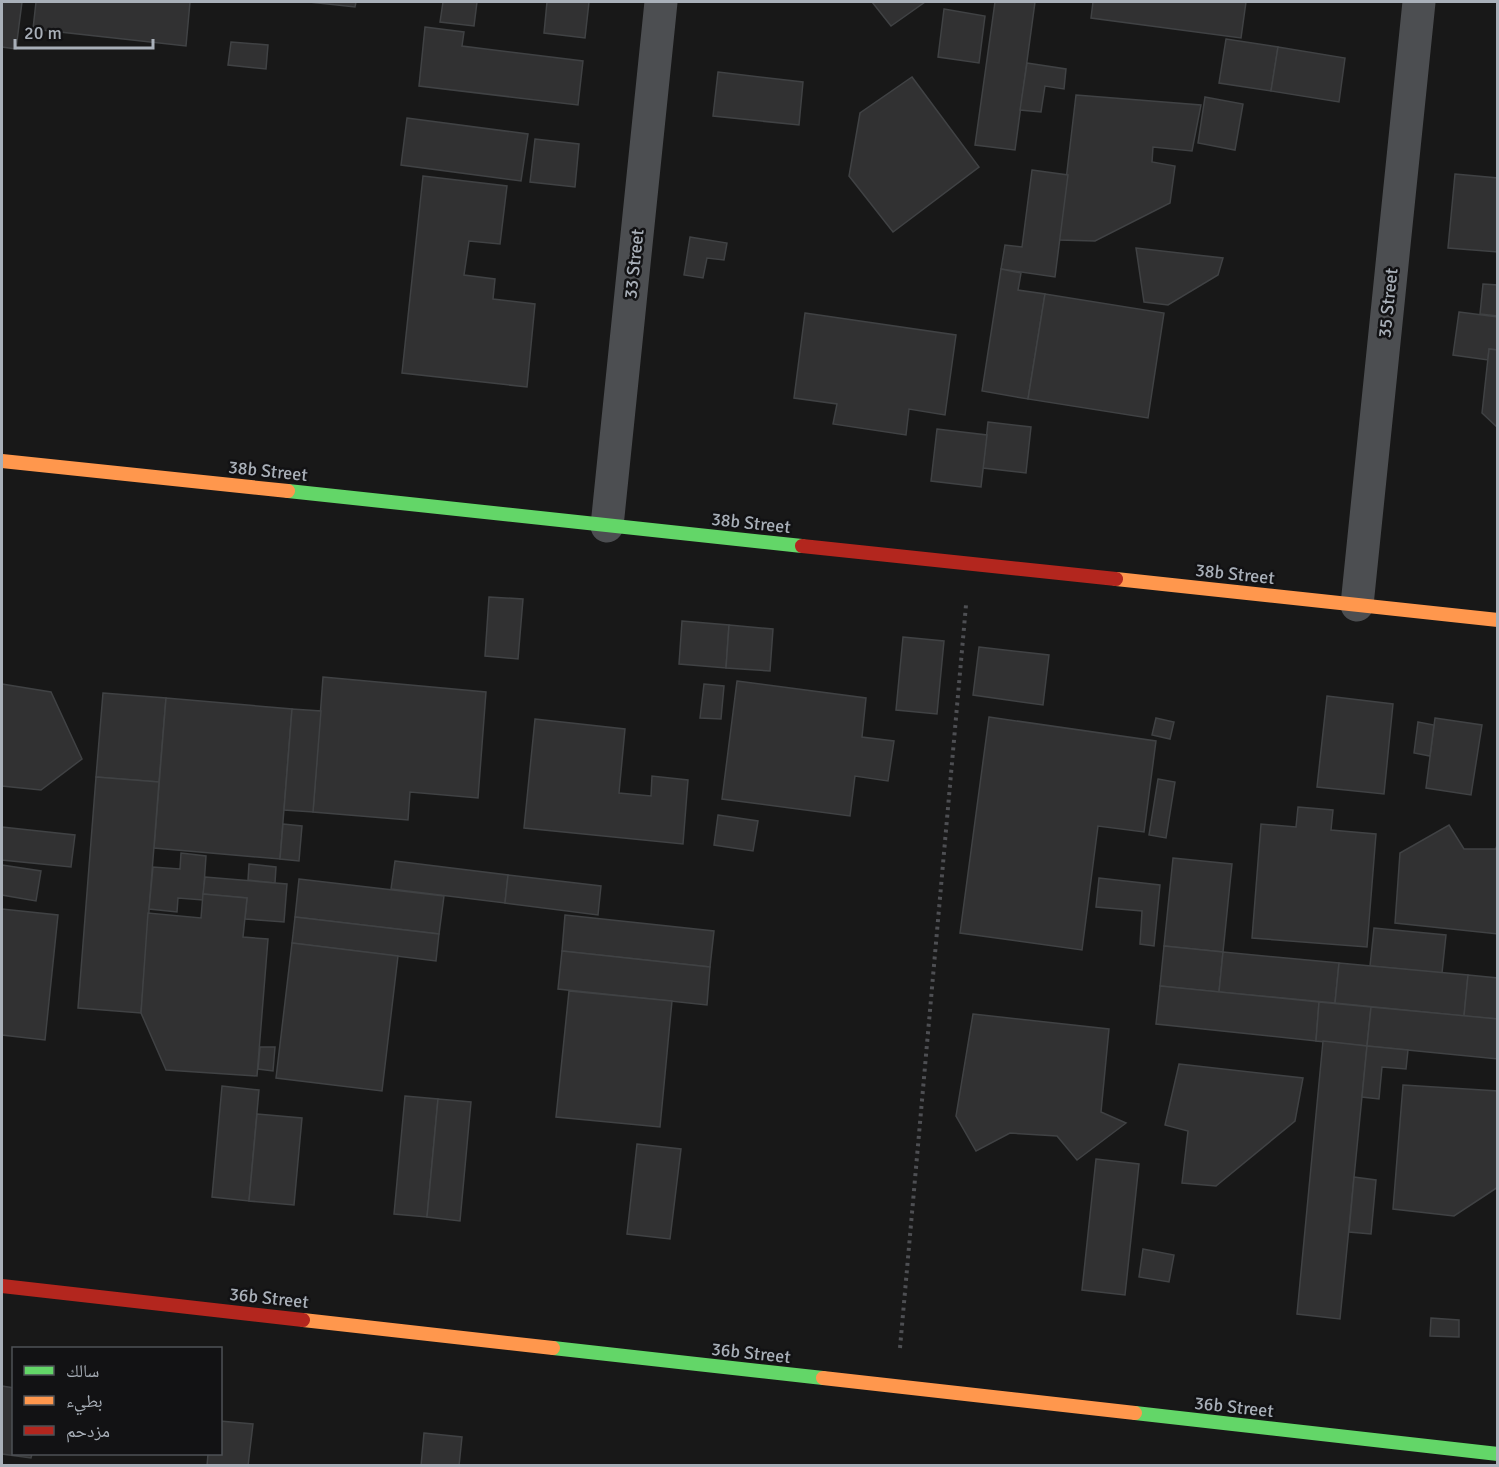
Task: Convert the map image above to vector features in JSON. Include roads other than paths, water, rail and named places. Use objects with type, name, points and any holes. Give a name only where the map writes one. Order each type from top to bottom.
[{"type":"street","name":"33 Street","points":[[607,526],[661,2]]},
{"type":"street","name":"35 Street","points":[[1356,605],[1419,2]]},
{"type":"street","name":"38b Street","points":[[2,461],[1497,620]]},
{"type":"street","name":"36b Street","points":[[2,1286],[1497,1455]]}]
